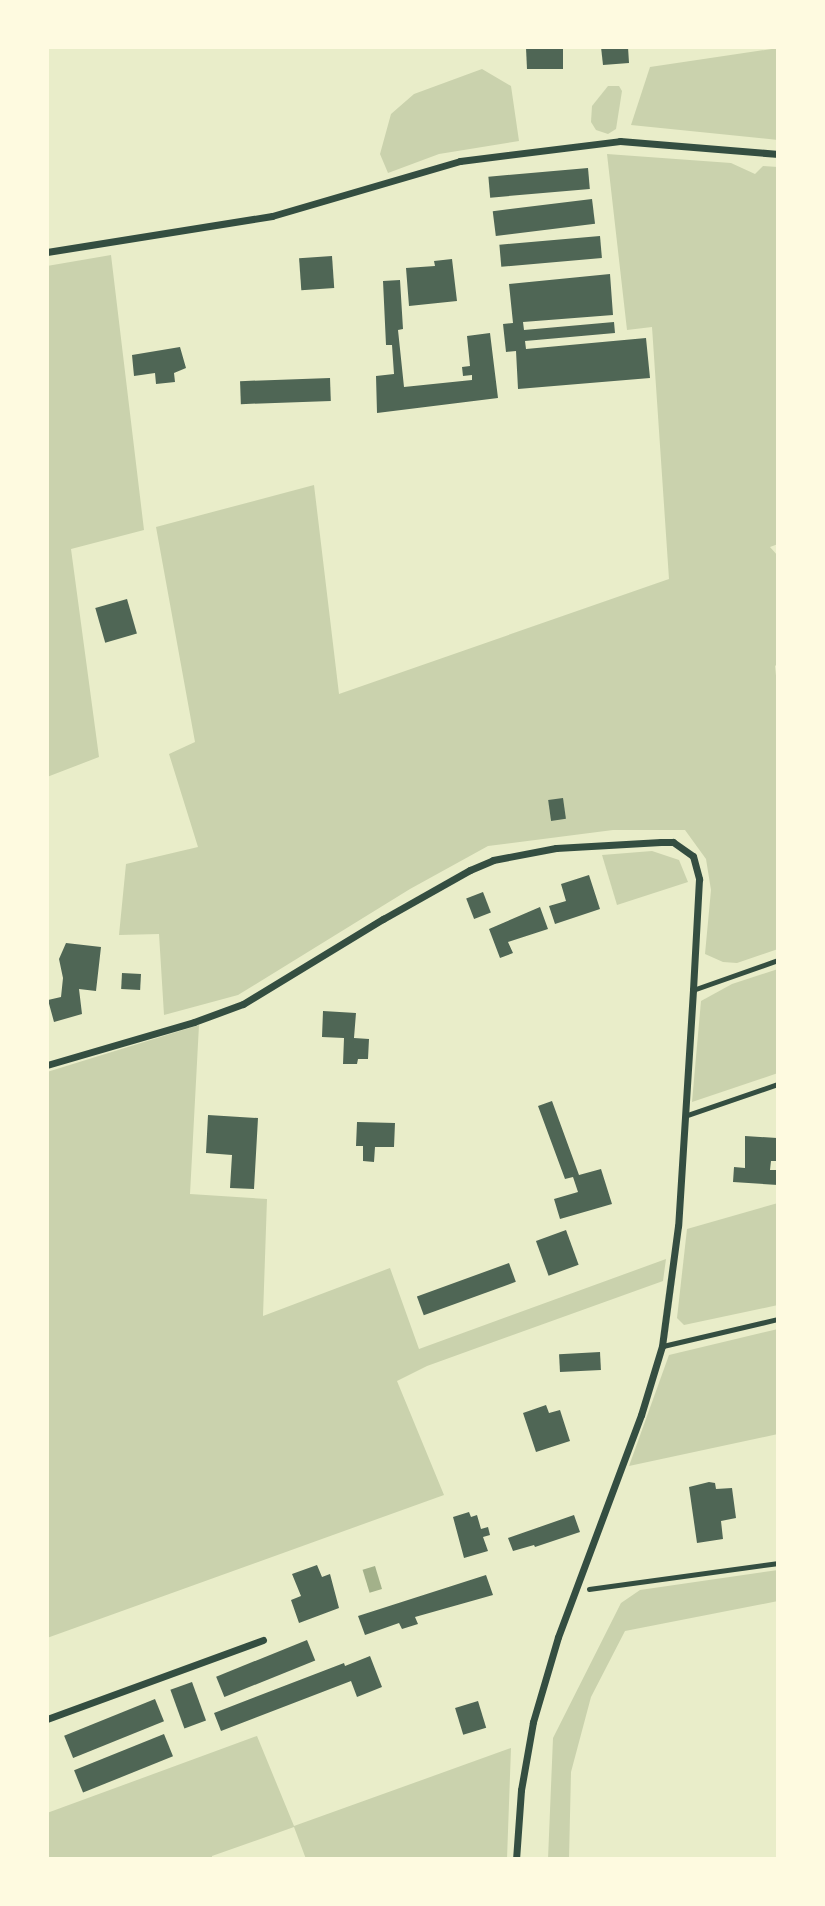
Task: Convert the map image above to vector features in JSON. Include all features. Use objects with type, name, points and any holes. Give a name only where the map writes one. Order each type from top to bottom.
[{"type":"street","points":[[47,252],[272,216],[473,160],[620,141],[778,154]]},
{"type":"street","points":[[47,1065],[220,1014],[243,1004],[470,870],[525,852],[673,842],[686,848],[698,866],[678,1226],[663,1346],[641,1415],[558,1637],[526,1755],[516,1859]]},
{"type":"street","points":[[47,1719],[262,1640]]},
{"type":"lane","points":[[693,990],[778,960]]},
{"type":"lane","points":[[684,1117],[778,1084]]},
{"type":"lane","points":[[663,1346],[778,1319]]},
{"type":"path","points":[[574,1591],[778,1563]]},
{"type":"shaded area","points":[[778,48],[778,140],[631,125],[650,67]]},
{"type":"shaded area","points":[[482,69],[511,86],[519,141],[439,154],[388,173],[380,154],[391,114],[414,94]]},
{"type":"shaded area","points":[[608,86],[619,86],[622,91],[616,129],[608,134],[596,130],[591,122],[592,106]]},
{"type":"shaded area","points":[[607,154],[731,163],[755,174],[763,166],[778,167],[778,544],[770,547],[778,556],[778,663],[775,666],[778,695],[778,949],[737,963],[723,962],[705,954],[711,890],[706,859],[685,830],[613,830],[488,846],[410,889],[238,995],[164,1015],[159,934],[119,935],[126,864],[198,847],[169,754],[195,742],[156,527],[314,485],[339,694],[669,579],[652,327],[627,330]]},
{"type":"shaded area","points":[[111,255],[144,530],[71,549],[99,757],[47,777],[47,266]]},
{"type":"shaded area","points":[[652,851],[679,860],[688,882],[617,905],[602,855]]},
{"type":"shaded area","points":[[778,969],[778,1073],[692,1102],[701,1001],[732,984]]},
{"type":"shaded area","points":[[199,1025],[190,1194],[267,1199],[263,1316],[390,1268],[419,1349],[666,1259],[663,1281],[427,1366],[397,1381],[444,1495],[47,1638],[47,1072]]},
{"type":"shaded area","points":[[778,1203],[778,1305],[684,1325],[677,1318],[687,1229]]},
{"type":"shaded area","points":[[778,1329],[778,1434],[629,1466],[669,1355]]},
{"type":"shaded area","points":[[375,1566],[382,1589],[370,1593],[363,1570]]},
{"type":"shaded area","points":[[778,1570],[778,1601],[625,1631],[591,1697],[571,1772],[569,1859],[548,1859],[553,1738],[621,1603],[640,1590]]},
{"type":"shaded area","points":[[257,1736],[294,1826],[511,1748],[507,1859],[306,1859],[294,1827],[212,1856],[212,1859],[47,1859],[47,1813]]},
{"type":"building","points":[[563,47],[563,69],[527,69],[526,48]]},
{"type":"building","points":[[601,47],[628,47],[629,63],[603,65]]},
{"type":"building","points":[[588,168],[590,189],[490,198],[488,177]]},
{"type":"building","points":[[592,199],[595,224],[496,236],[493,211]]},
{"type":"building","points":[[600,236],[602,258],[501,267],[499,245]]},
{"type":"building","points":[[332,256],[334,288],[301,290],[299,258]]},
{"type":"building","points":[[452,259],[457,301],[409,306],[406,268],[435,266],[434,261]]},
{"type":"building","points":[[610,274],[613,315],[523,322],[524,330],[614,322],[615,333],[525,341],[526,349],[646,338],[650,378],[518,389],[516,351],[506,352],[503,324],[513,323],[509,284]]},
{"type":"building","points":[[400,280],[403,329],[398,330],[404,387],[472,380],[472,375],[463,376],[462,367],[470,366],[467,336],[490,333],[498,398],[377,413],[376,376],[394,374],[392,345],[386,345],[383,281]]},
{"type":"building","points":[[180,347],[186,368],[174,373],[175,382],[156,384],[155,373],[134,376],[132,355]]},
{"type":"building","points":[[330,378],[331,401],[241,404],[240,381]]},
{"type":"building","points":[[127,599],[137,634],[105,643],[95,608]]},
{"type":"building","points":[[563,798],[566,819],[551,821],[548,800]]},
{"type":"building","points":[[589,875],[600,909],[555,924],[549,906],[566,901],[561,884]]},
{"type":"building","points":[[483,892],[491,913],[474,919],[466,898]]},
{"type":"building","points":[[540,907],[548,929],[508,942],[513,953],[500,958],[489,929]]},
{"type":"building","points":[[66,943],[101,947],[96,991],[79,989],[82,1014],[54,1022],[48,1000],[61,997],[63,978],[59,959]]},
{"type":"building","points":[[122,973],[141,974],[140,990],[121,989]]},
{"type":"building","points":[[323,1011],[356,1013],[354,1038],[369,1039],[368,1059],[358,1059],[357,1064],[343,1064],[344,1038],[322,1037]]},
{"type":"building","points":[[552,1101],[579,1175],[601,1169],[612,1204],[560,1219],[554,1199],[578,1192],[573,1177],[565,1179],[538,1106]]},
{"type":"building","points":[[208,1115],[258,1118],[254,1189],[230,1188],[232,1155],[206,1153]]},
{"type":"building","points":[[357,1122],[395,1123],[394,1147],[375,1147],[374,1162],[363,1161],[363,1146],[356,1146]]},
{"type":"building","points":[[745,1136],[777,1138],[776,1161],[771,1161],[770,1170],[778,1170],[778,1185],[733,1182],[734,1167],[745,1168]]},
{"type":"building","points":[[566,1230],[579,1265],[549,1276],[536,1241]]},
{"type":"building","points":[[509,1263],[516,1282],[424,1315],[417,1297]]},
{"type":"building","points":[[600,1352],[601,1370],[560,1372],[559,1354]]},
{"type":"building","points":[[546,1405],[549,1413],[560,1410],[570,1441],[536,1452],[523,1413]]},
{"type":"building","points":[[715,1483],[716,1489],[732,1488],[736,1518],[721,1521],[723,1539],[697,1543],[689,1487]]},
{"type":"building","points":[[469,1512],[471,1517],[477,1515],[481,1529],[488,1527],[490,1535],[483,1537],[488,1551],[464,1558],[453,1517]]},
{"type":"building","points":[[574,1515],[580,1532],[535,1547],[534,1545],[513,1551],[508,1538]]},
{"type":"building","points":[[317,1565],[322,1577],[330,1574],[339,1608],[299,1623],[291,1600],[301,1596],[292,1574]]},
{"type":"building","points":[[486,1575],[493,1595],[415,1617],[418,1624],[402,1629],[399,1623],[365,1635],[358,1616]]},
{"type":"building","points":[[307,1640],[315,1660],[224,1697],[216,1677]]},
{"type":"building","points":[[370,1656],[382,1687],[357,1697],[351,1681],[221,1731],[214,1713],[344,1663],[345,1666]]},
{"type":"building","points":[[192,1682],[206,1721],[184,1728],[170,1690]]},
{"type":"building","points":[[155,1699],[164,1721],[73,1758],[64,1736]]},
{"type":"building","points":[[478,1701],[486,1728],[463,1735],[455,1708]]},
{"type":"building","points":[[164,1734],[173,1756],[83,1793],[74,1770]]}]
